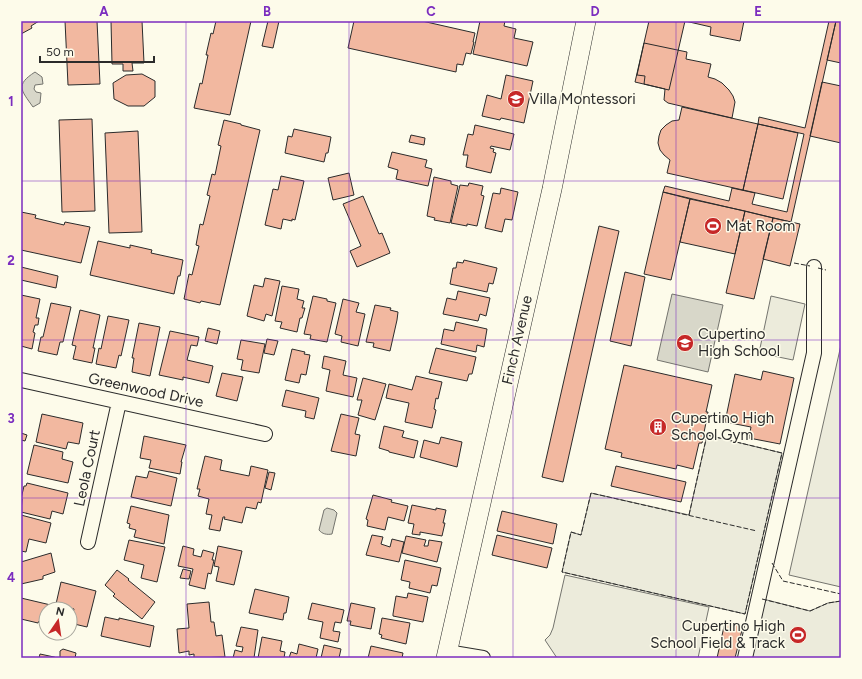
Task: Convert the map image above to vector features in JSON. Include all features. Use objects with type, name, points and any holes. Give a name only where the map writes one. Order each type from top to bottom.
[{"type":"street","name":"Finch Avenue","points":[[446,655],[552,189],[586,21]]},
{"type":"street","points":[[745,658],[814,353],[814,267]]},
{"type":"street","name":"Greenwood Drive","points":[[21,380],[264,434]]},
{"type":"street","name":"Leola Court","points":[[88,542],[119,402]]},
{"type":"street","points":[[446,655],[483,658]]},
{"type":"shaded area","points":[[35,72],[42,77],[43,84],[35,85],[34,89],[36,92],[41,93],[40,103],[33,107],[23,92],[22,84]]},
{"type":"shaded area","points":[[672,294],[723,305],[708,372],[657,360]]},
{"type":"shaded area","points":[[771,296],[805,304],[793,360],[759,353]]},
{"type":"shaded area","points":[[841,345],[841,587],[789,575]]},
{"type":"shaded area","points":[[707,435],[782,453],[745,614],[562,572],[571,532],[581,535],[591,493],[689,515]]},
{"type":"shaded area","points":[[327,508],[334,510],[337,513],[332,534],[325,534],[319,530],[324,510]]},
{"type":"shaded area","points":[[565,575],[709,607],[698,658],[557,658],[545,640],[550,635],[553,628]]},
{"type":"shaded area","name":"Cupertino High School Field & Track","points":[[763,599],[810,611],[828,603],[841,601],[841,658],[750,658]]},
{"type":"building","points":[[21,21],[39,21],[31,26],[32,28],[21,34]]},
{"type":"building","points":[[65,21],[97,21],[100,84],[68,85]]},
{"type":"building","points":[[111,21],[142,21],[144,63],[132,63],[133,71],[123,71],[123,64],[112,64]]},
{"type":"building","points":[[216,21],[251,21],[230,115],[194,108],[200,83],[202,84],[211,33],[213,34]]},
{"type":"building","points":[[268,21],[279,21],[273,48],[262,46]]},
{"type":"building","points":[[354,21],[422,21],[475,33],[474,42],[471,54],[466,53],[463,65],[457,64],[456,72],[348,48]]},
{"type":"building","points":[[480,21],[505,21],[504,26],[516,29],[514,38],[533,42],[527,66],[473,54]]},
{"type":"building","points":[[649,21],[685,21],[669,90],[635,82]]},
{"type":"building","points":[[685,21],[744,21],[740,41],[710,35],[711,27]]},
{"type":"building","points":[[829,21],[836,21],[791,222],[663,192],[665,186],[729,201],[732,188],[755,193],[752,204],[787,212],[804,134],[758,124],[759,117],[805,128]]},
{"type":"building","points":[[836,21],[841,21],[841,63],[827,60]]},
{"type":"building","points":[[644,43],[687,52],[686,59],[711,64],[708,77],[722,83],[733,96],[735,102],[732,118],[668,103],[664,100],[665,89],[644,84],[645,76],[637,75]]},
{"type":"building","points":[[142,74],[155,81],[155,97],[144,106],[128,106],[114,99],[113,83],[126,75]]},
{"type":"building","points":[[506,75],[533,81],[524,123],[482,116],[487,95],[501,99]]},
{"type":"building","points":[[822,82],[841,86],[841,143],[810,136]]},
{"type":"building","points":[[682,107],[758,124],[743,190],[667,173],[670,160],[660,150],[658,143],[659,136],[661,130],[666,125],[672,121],[679,120]]},
{"type":"building","points":[[92,119],[95,211],[62,212],[59,120]]},
{"type":"building","points":[[224,120],[260,130],[220,305],[201,301],[200,303],[184,299],[189,274],[192,275],[199,246],[196,245],[200,224],[203,225],[210,196],[207,195],[212,174],[215,175],[221,146],[218,145]]},
{"type":"building","points":[[758,124],[798,133],[783,199],[743,190]]},
{"type":"building","points":[[475,125],[514,134],[510,150],[491,146],[490,148],[494,149],[493,152],[496,153],[491,173],[466,167],[468,155],[463,155],[468,134],[473,135]]},
{"type":"building","points":[[294,129],[331,137],[328,153],[326,153],[324,162],[285,153],[288,136],[292,137]]},
{"type":"building","points":[[138,131],[142,232],[109,233],[105,133]]},
{"type":"building","points":[[411,135],[425,138],[424,145],[409,142]]},
{"type":"building","points":[[392,152],[427,160],[425,167],[432,169],[428,186],[396,179],[398,170],[388,167]]},
{"type":"building","points":[[349,173],[354,195],[333,200],[328,178]]},
{"type":"building","points":[[281,176],[304,181],[295,220],[292,219],[292,221],[283,219],[281,229],[265,225],[273,189],[278,190]]},
{"type":"building","points":[[434,177],[451,181],[451,184],[458,186],[450,223],[434,220],[435,218],[427,216]]},
{"type":"building","points":[[469,183],[483,186],[481,195],[484,196],[477,226],[451,223],[460,185],[468,186]]},
{"type":"building","points":[[501,188],[518,192],[512,220],[505,219],[502,232],[485,228],[493,193],[500,194]]},
{"type":"building","points":[[663,192],[690,199],[671,280],[644,274]]},
{"type":"building","points":[[363,196],[379,234],[382,233],[390,253],[357,267],[350,251],[361,246],[343,204]]},
{"type":"building","name":"Mat Room","points":[[690,199],[745,211],[735,254],[680,242]]},
{"type":"building","points":[[745,211],[773,218],[754,299],[726,293]]},
{"type":"building","points":[[21,212],[36,215],[35,218],[64,225],[65,222],[90,227],[81,263],[21,250]]},
{"type":"building","points":[[773,218],[800,224],[790,266],[763,259]]},
{"type":"building","points":[[599,226],[619,231],[563,482],[542,477]]},
{"type":"building","points":[[98,241],[130,248],[130,245],[152,250],[151,253],[183,260],[174,294],[90,275]]},
{"type":"building","points":[[464,260],[497,268],[493,284],[489,283],[487,292],[450,284],[453,268],[456,268],[457,262],[463,263]]},
{"type":"building","points":[[21,267],[58,276],[56,288],[21,280]]},
{"type":"building","points":[[625,272],[645,277],[631,346],[610,341]]},
{"type":"building","points":[[265,278],[280,281],[272,316],[266,314],[264,321],[247,316],[254,285],[263,287]]},
{"type":"building","points":[[282,286],[299,289],[297,299],[304,301],[302,308],[305,308],[302,318],[300,318],[297,332],[280,328],[282,322],[275,321]]},
{"type":"building","points":[[458,291],[490,298],[486,316],[480,314],[478,321],[443,314],[447,298],[456,300]]},
{"type":"building","points":[[21,295],[40,299],[36,318],[39,318],[38,325],[35,325],[33,332],[35,333],[32,349],[21,346]]},
{"type":"building","points":[[313,296],[327,299],[327,301],[336,303],[327,342],[310,339],[311,335],[304,334]]},
{"type":"building","points":[[343,299],[359,303],[356,312],[365,314],[358,346],[341,342],[342,336],[335,334]]},
{"type":"building","points":[[51,303],[71,307],[63,342],[60,342],[57,355],[38,351]]},
{"type":"building","points":[[375,305],[391,308],[390,310],[398,312],[390,351],[373,347],[374,343],[366,342]]},
{"type":"building","points":[[80,310],[100,315],[93,348],[95,348],[92,363],[73,359],[76,346],[72,345]]},
{"type":"building","points":[[108,316],[129,320],[121,356],[119,355],[116,368],[96,364],[99,348],[101,349]]},
{"type":"building","points":[[456,322],[487,329],[484,347],[477,345],[476,352],[441,344],[444,329],[454,331]]},
{"type":"building","points":[[139,323],[160,327],[150,376],[132,372],[134,358],[132,358]]},
{"type":"building","points":[[208,328],[220,331],[217,344],[205,341]]},
{"type":"building","points":[[170,331],[199,337],[197,346],[191,345],[187,360],[213,366],[209,383],[183,377],[183,380],[159,375]]},
{"type":"building","points":[[267,339],[278,341],[274,355],[264,353]]},
{"type":"building","points":[[241,340],[265,344],[259,373],[241,370],[243,360],[237,359]]},
{"type":"building","points":[[436,348],[476,357],[472,374],[469,374],[467,381],[429,373]]},
{"type":"building","points":[[292,349],[305,352],[304,354],[310,355],[306,375],[301,374],[299,383],[285,380]]},
{"type":"building","points":[[324,356],[346,361],[343,375],[357,378],[353,397],[326,391],[330,370],[322,368]]},
{"type":"building","name":"Cupertino High School Gym","points":[[624,365],[712,385],[706,412],[708,412],[702,443],[699,443],[693,469],[677,465],[676,469],[621,457],[622,453],[605,449]]},
{"type":"building","points":[[763,371],[794,378],[780,444],[749,438],[751,427],[725,422],[735,374],[761,380]]},
{"type":"building","points":[[222,373],[243,377],[237,401],[216,396]]},
{"type":"building","points":[[416,376],[442,382],[438,399],[436,398],[434,409],[436,410],[432,428],[405,422],[409,403],[386,398],[389,384],[412,390]]},
{"type":"building","points":[[363,378],[386,384],[375,420],[358,415],[362,400],[357,400]]},
{"type":"building","points":[[286,390],[319,398],[314,419],[305,417],[306,411],[282,406]]},
{"type":"building","points":[[42,414],[83,423],[79,444],[68,442],[66,449],[36,442]]},
{"type":"building","points":[[341,414],[359,418],[355,434],[360,435],[356,456],[331,451]]},
{"type":"building","points":[[384,426],[404,431],[402,437],[418,441],[414,458],[379,448]]},
{"type":"building","points":[[21,433],[27,435],[25,441],[21,440]]},
{"type":"building","points":[[144,436],[186,445],[181,462],[180,474],[149,468],[151,460],[140,458]]},
{"type":"building","points":[[441,437],[462,442],[457,467],[420,457],[424,440],[439,444]]},
{"type":"building","points":[[34,445],[63,452],[62,459],[73,462],[68,483],[27,474]]},
{"type":"building","points":[[205,456],[222,460],[220,470],[249,476],[251,466],[268,470],[261,503],[258,502],[256,509],[246,507],[242,523],[224,519],[225,517],[223,517],[220,531],[209,529],[212,515],[206,514],[209,499],[198,496],[200,489],[197,489]]},
{"type":"building","points":[[616,466],[686,482],[681,502],[611,486]]},
{"type":"building","points":[[149,471],[177,478],[171,506],[131,497],[136,476],[147,478]]},
{"type":"building","points":[[269,472],[275,473],[271,490],[265,488]]},
{"type":"building","points":[[27,483],[68,493],[63,514],[52,511],[50,519],[21,512],[21,499],[24,486],[26,486]]},
{"type":"building","points":[[373,495],[392,500],[391,502],[408,506],[404,521],[388,517],[385,530],[367,526],[368,520],[366,519]]},
{"type":"building","points":[[412,505],[436,510],[436,508],[446,510],[442,536],[420,532],[420,535],[412,534],[414,524],[408,523]]},
{"type":"building","points":[[131,506],[169,515],[164,544],[134,537],[136,530],[129,528],[130,524],[127,523]]},
{"type":"building","points":[[502,511],[557,524],[553,544],[497,531]]},
{"type":"building","points":[[21,515],[51,523],[46,543],[29,539],[26,552],[21,551]]},
{"type":"building","points":[[372,535],[383,537],[381,544],[390,547],[392,539],[404,542],[399,562],[366,555]]},
{"type":"building","points":[[497,535],[552,548],[547,568],[492,555]]},
{"type":"building","points":[[406,536],[426,540],[424,546],[428,546],[429,540],[442,542],[437,562],[402,553]]},
{"type":"building","points":[[129,540],[165,547],[157,582],[141,578],[144,565],[124,560]]},
{"type":"building","points":[[183,546],[194,549],[193,555],[201,557],[203,550],[214,553],[211,574],[208,573],[205,589],[189,585],[193,569],[178,566]]},
{"type":"building","points":[[218,546],[242,551],[234,585],[216,581],[219,567],[214,566]]},
{"type":"building","points":[[51,553],[55,572],[43,576],[43,579],[21,584],[21,562]]},
{"type":"building","points":[[405,560],[441,568],[437,586],[432,585],[430,593],[409,588],[410,582],[401,580]]},
{"type":"building","points":[[183,569],[191,571],[189,579],[180,578]]},
{"type":"building","points":[[117,570],[155,602],[142,619],[113,596],[115,594],[105,585]]},
{"type":"building","points":[[61,582],[96,591],[87,627],[78,625],[78,601],[57,601]]},
{"type":"building","points":[[255,589],[289,597],[283,620],[249,613]]},
{"type":"building","points":[[408,593],[428,597],[423,622],[393,616],[396,596],[407,598]]},
{"type":"building","points":[[21,598],[38,602],[38,623],[21,619]]},
{"type":"building","points":[[209,602],[211,622],[214,622],[216,636],[222,635],[225,657],[194,658],[194,654],[189,655],[189,651],[179,653],[177,629],[189,628],[187,604]]},
{"type":"building","points":[[312,603],[344,610],[341,623],[335,622],[333,631],[340,632],[338,642],[320,638],[323,622],[308,619]]},
{"type":"building","points":[[351,603],[375,608],[371,629],[350,625],[351,621],[347,621]]},
{"type":"building","points":[[105,617],[119,620],[119,618],[154,626],[150,647],[101,636]]},
{"type":"building","points":[[382,618],[410,623],[406,644],[381,638],[382,635],[379,634]]},
{"type":"building","points":[[725,622],[743,626],[735,658],[717,658]]},
{"type":"building","points":[[241,627],[258,630],[254,658],[233,658],[235,650],[242,652],[243,647],[236,646]]},
{"type":"building","points":[[262,637],[282,641],[280,651],[285,652],[284,658],[258,658]]},
{"type":"building","points":[[299,644],[318,649],[316,658],[289,658],[291,652],[297,654]]},
{"type":"building","points":[[324,645],[341,649],[339,658],[321,658]]},
{"type":"building","points":[[371,646],[403,653],[402,658],[368,658]]},
{"type":"building","points":[[63,649],[76,653],[75,658],[60,658],[60,651]]},
{"type":"building","points":[[40,654],[54,657],[57,658],[39,658]]},
{"type":"fence","points":[[794,263],[810,266]]},
{"type":"fence","points":[[818,268],[826,270]]},
{"type":"fence","points":[[689,515],[707,435],[782,453],[745,614],[562,572],[571,532],[581,535],[591,493],[757,531]]},
{"type":"fence","points":[[772,563],[783,581],[841,594]]},
{"type":"fence","points":[[762,599],[810,611],[828,603],[841,601]]},
{"type":"place","name":"Villa Montessori","points":[[516,99]]},
{"type":"place","name":"Mat Room","points":[[713,226]]},
{"type":"place","name":"Cupertino High School","points":[[685,343]]},
{"type":"place","name":"Cupertino High School Gym","points":[[658,427]]},
{"type":"place","name":"Cupertino High School Field & Track","points":[[798,635]]}]
